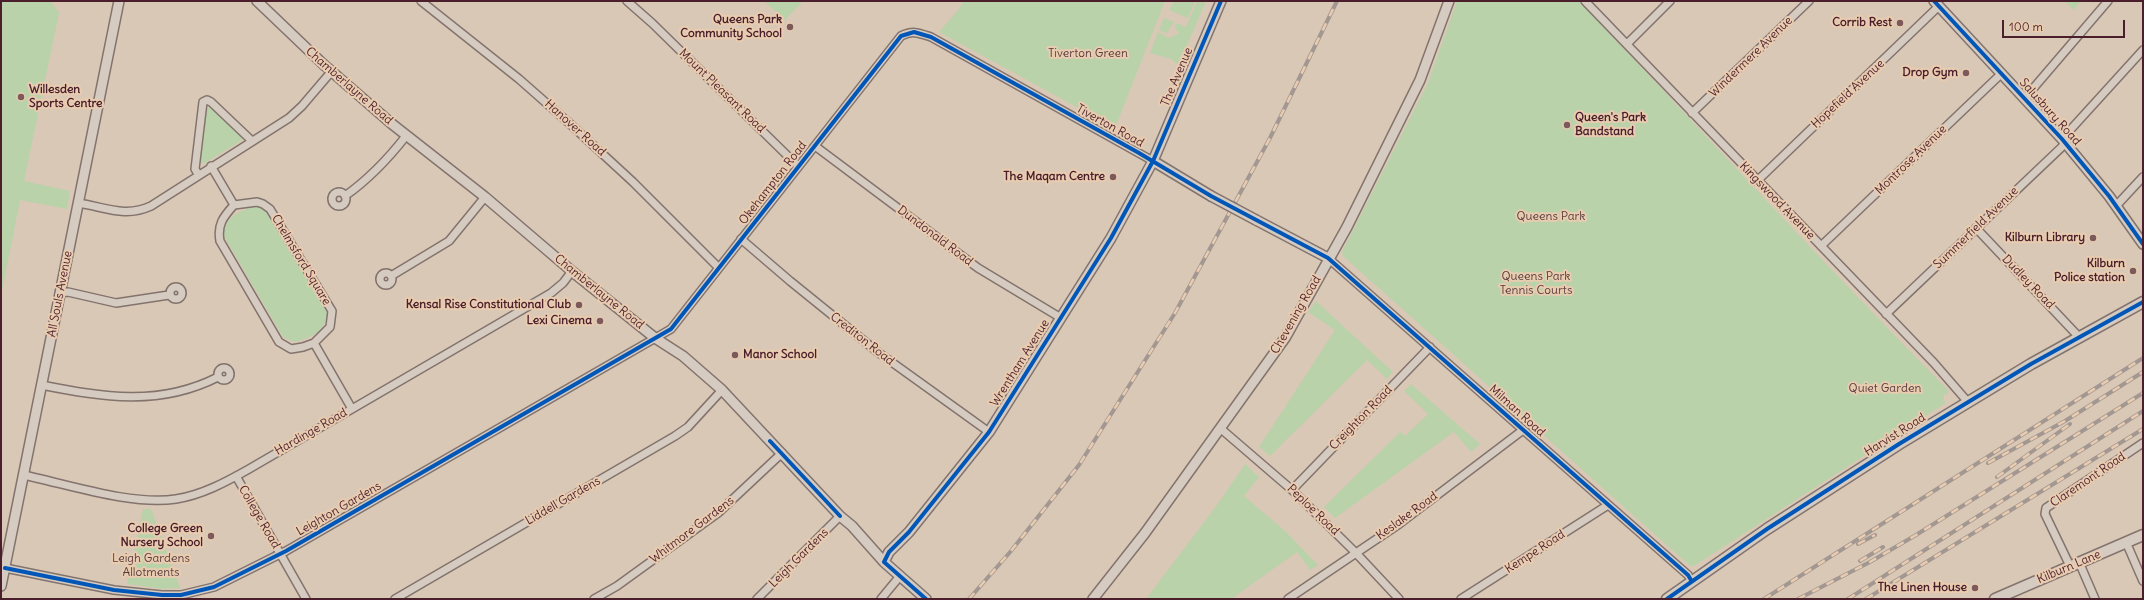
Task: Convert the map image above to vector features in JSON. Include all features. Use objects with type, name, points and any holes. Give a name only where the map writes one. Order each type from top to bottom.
[{"type":"main road","name":"Harvist Road","points":[[1667,599],[1691,580],[1767,528],[1968,401],[2143,302]]},
{"type":"main road","name":"Kilburn Lane","points":[[1994,599],[2143,535]]},
{"type":"street","name":"All Souls Avenue","points":[[1,586],[119,1]]},
{"type":"street","name":"Chamberlayne Road","points":[[257,1],[331,72],[406,136],[485,197],[572,271],[655,338],[682,356],[722,390],[840,516],[852,526],[884,562],[926,599]]},
{"type":"street","name":"Hanover Road","points":[[421,1],[519,79],[569,122],[633,182],[718,267]]},
{"type":"street","name":"Mount Pleasant Road","points":[[627,1],[663,34],[798,166]]},
{"type":"street","name":"The Avenue","points":[[1153,161],[1220,1]]},
{"type":"street","name":"Chevening Road","points":[[1093,599],[1145,533],[1285,338],[1328,258],[1347,227],[1420,80],[1450,1]]},
{"type":"street","name":"Kingswood Avenue","points":[[1585,1],[1934,363],[1968,401]]},
{"type":"street","points":[[1627,44],[1670,1]]},
{"type":"street","name":"Windermere Avenue","points":[[1692,113],[1809,1]]},
{"type":"street","points":[[2025,98],[2108,1]]},
{"type":"street","name":"Salusbury Road","points":[[1937,4],[1980,48],[2001,74],[2064,141],[2116,206],[2143,244]]},
{"type":"street","name":"Hopefield Avenue","points":[[1757,181],[1937,4]]},
{"type":"street","name":"Tiverton Road","points":[[901,36],[914,32],[931,37],[1153,161],[1211,196],[1328,258]]},
{"type":"street","name":"Okehampton Road","points":[[655,338],[671,329],[718,267],[901,36]]},
{"type":"street","name":"Summerfield Avenue","points":[[1886,314],[2064,141],[2143,50]]},
{"type":"street","points":[[78,203],[127,212],[140,211],[155,203],[296,112],[331,72]]},
{"type":"street","name":"Montrose Avenue","points":[[1821,246],[2001,74]]},
{"type":"street","points":[[198,174],[195,169],[203,102],[207,100],[211,102],[252,141]]},
{"type":"street","points":[[345,196],[364,183],[387,160],[406,136]]},
{"type":"street","name":"Dundonald Road","points":[[815,146],[978,268],[1061,318]]},
{"type":"street","name":"Wrentham Avenue","points":[[884,562],[889,552],[909,532],[989,432],[1111,238],[1153,161]]},
{"type":"street","points":[[211,166],[234,205]]},
{"type":"street","points":[[2116,206],[2143,177]]},
{"type":"street","points":[[391,276],[449,240],[485,197]]},
{"type":"street","name":"Chelmsford Square","points":[[257,202],[264,204],[270,209],[332,311],[330,327],[314,343],[304,347],[291,349],[279,342],[271,329],[220,241],[218,230],[227,213],[234,205],[257,202]]},
{"type":"street","name":"Dudley Road","points":[[1976,228],[2079,337]]},
{"type":"street","name":"Crediton Road","points":[[741,239],[790,281],[879,352],[989,432]]},
{"type":"street","name":"Milman Road","points":[[1328,258],[1691,580]]},
{"type":"street","name":"Hardinge Road","points":[[23,475],[144,500],[176,499],[207,490],[236,476],[551,293],[563,284],[572,271]]},
{"type":"street","points":[[60,293],[68,292],[116,302],[170,295]]},
{"type":"street","name":"Leighton Gardens","points":[[5,568],[114,590],[162,595],[181,595],[200,592],[228,582],[280,554],[655,338]]},
{"type":"street","points":[[314,343],[352,409]]},
{"type":"street","name":"Creighton Road","points":[[1292,490],[1430,347]]},
{"type":"street","points":[[41,385],[98,395],[130,398],[171,395],[201,386],[218,377]]},
{"type":"street","name":"Liddell Gardens","points":[[395,599],[675,436],[688,427],[722,390]]},
{"type":"street","name":"Peploe Road","points":[[1220,428],[1292,490],[1356,552],[1399,599]]},
{"type":"street","name":"Keslake Road","points":[[1288,599],[1399,524],[1523,430]]},
{"type":"street","name":"Claremont Road","points":[[2095,599],[2045,514],[2046,508],[2143,443]]},
{"type":"street","name":"Whitmore Gardens","points":[[594,599],[616,586],[718,513],[782,454]]},
{"type":"street","name":"College Road","points":[[236,476],[306,599]]},
{"type":"street","name":"Kempe Road","points":[[1461,599],[1608,505]]},
{"type":"street","name":"Leigh Gardens","points":[[757,599],[840,516]]},
{"type":"street","points":[[2126,542],[2143,581]]},
{"type":"street","points":[[881,599],[900,576]]},
{"type":"green space","name":"Willesden Sports Centre","points":[[1,1],[51,1],[59,13],[24,181],[70,191],[67,209],[20,200],[1,296]]},
{"type":"green space","points":[[764,1],[803,1],[785,20]]},
{"type":"green space","name":"Tiverton Green","points":[[963,1],[1165,1],[1115,128],[939,32],[959,9]]},
{"type":"green space","points":[[1174,1],[1195,1],[1188,18],[1169,10]]},
{"type":"green space","points":[[1197,1],[1206,1],[1178,65],[1171,59],[1150,53],[1158,32],[1169,38],[1179,33],[1175,28],[1176,23],[1186,27]]},
{"type":"green space","name":"Queens Park","points":[[1457,1],[1579,1],[1948,390],[1948,395],[1944,394],[1943,401],[1947,402],[1694,566],[1689,565],[1343,256],[1342,252],[1428,83]]},
{"type":"green space","points":[[2064,1],[2081,1],[2074,10]]},
{"type":"green space","points":[[1164,18],[1174,22],[1167,33],[1159,30]]},
{"type":"green space","points":[[209,107],[241,136],[242,140],[202,164],[200,161],[205,111]]},
{"type":"green space","points":[[259,206],[267,210],[327,313],[321,329],[306,339],[300,341],[294,342],[283,337],[222,233],[227,222],[236,214]]},
{"type":"green space","points":[[1316,301],[1393,372],[1387,379],[1367,360],[1270,456],[1259,447],[1335,330],[1308,312]]},
{"type":"green space","points":[[1411,384],[1480,444],[1471,452],[1454,432],[1335,518],[1324,507],[1400,432],[1405,436],[1428,414],[1404,391]]},
{"type":"green space","points":[[1245,464],[1259,477],[1244,496],[1285,531],[1318,565],[1310,570],[1297,552],[1231,599],[1146,599],[1217,505]]},
{"type":"green space","name":"Leigh Gardens Allotments","points":[[143,509],[151,509],[180,588],[163,589],[127,584]]},
{"type":"railway","points":[[969,599],[1011,551],[1079,465],[1175,313],[1270,138],[1337,1]]},
{"type":"railway","points":[[1764,599],[2143,358]]},
{"type":"railway","points":[[1988,463],[2065,421],[2143,372]]},
{"type":"railway","points":[[1798,599],[1870,562],[1916,535],[2143,393]]},
{"type":"railway","points":[[1848,599],[2143,411]]},
{"type":"railway","points":[[1997,477],[2070,424]]},
{"type":"railway","points":[[1866,599],[2143,429]]},
{"type":"railway","points":[[1858,544],[1875,535]]},
{"type":"railway","points":[[1860,561],[1883,547]]},
{"type":"cycle path","points":[[926,599],[884,562],[889,552],[909,532],[989,432],[1111,238],[1153,161],[1221,1]]},
{"type":"cycle path","points":[[1934,1],[2062,139],[2109,196],[2143,244]]},
{"type":"cycle path","points":[[5,568],[114,590],[162,595],[181,595],[214,587],[286,551],[671,329],[901,36],[914,32],[931,37],[1139,153],[1211,196],[1328,258],[1688,575],[1691,580]]},
{"type":"cycle path","points":[[1667,599],[1767,529],[1899,444],[2031,364],[2143,302]]},
{"type":"cycle path","points":[[770,441],[840,516]]},
{"type":"place","name":"Corrib Rest","points":[[1900,23]]},
{"type":"place","name":"Queens Park Community School","points":[[790,27]]},
{"type":"place","name":"Drop Gym","points":[[1966,73]]},
{"type":"place","name":"Willesden Sports Centre","points":[[21,97]]},
{"type":"place","name":"Queen's Park Bandstand","points":[[1567,125]]},
{"type":"place","name":"The Maqam Centre","points":[[1113,177]]},
{"type":"place","name":"Kilburn Library","points":[[2093,238]]},
{"type":"place","name":"Kilburn Police station","points":[[2133,271]]},
{"type":"place","name":"Kensal Rise Constitutional Club","points":[[579,305]]},
{"type":"place","name":"Lexi Cinema","points":[[600,321]]},
{"type":"place","name":"Manor School","points":[[735,355]]},
{"type":"place","name":"College Green Nursery School","points":[[211,536]]},
{"type":"place","name":"The Linen House","points":[[1975,588]]},
{"type":"park label","name":"Queens Park Tennis Courts","points":[[1536,284]]},
{"type":"park label","name":"Quiet Garden","points":[[1885,389]]}]
